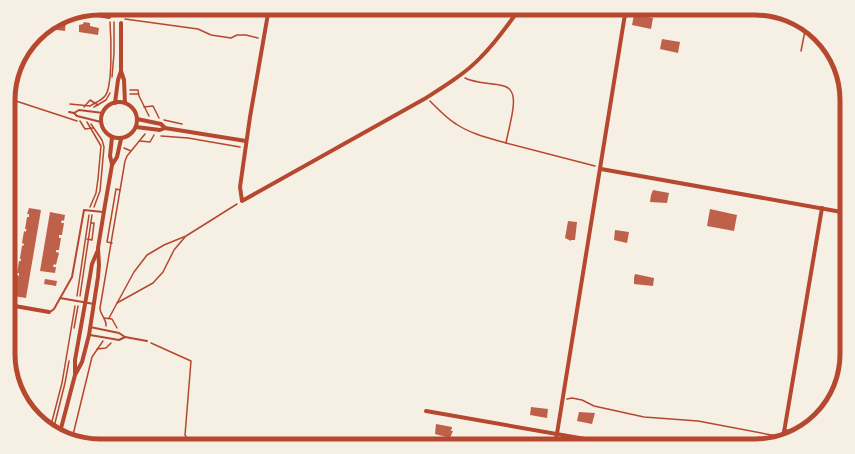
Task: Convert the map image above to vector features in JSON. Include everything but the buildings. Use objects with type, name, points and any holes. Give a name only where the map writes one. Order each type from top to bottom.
[{"type":"street","points":[[98,15],[109,17]]},
{"type":"street","points":[[268,15],[245,148],[240,187],[242,201],[427,97],[460,75],[481,58],[515,15]]},
{"type":"street","points":[[556,439],[625,15]]},
{"type":"street","points":[[116,103],[118,80],[121,71],[121,21]]},
{"type":"street","points":[[121,71],[124,80],[125,103]]},
{"type":"street","points":[[125,103],[134,109],[138,119],[136,127],[130,135],[121,138],[112,137],[104,131],[101,122],[103,113],[110,105],[125,103]]},
{"type":"street","points":[[138,119],[161,124],[164,128]]},
{"type":"street","points":[[136,127],[156,130],[164,128],[246,141]]},
{"type":"street","points":[[75,375],[75,360],[81,334],[92,264],[98,248],[112,164],[110,156],[112,137]]},
{"type":"street","points":[[112,164],[117,157],[121,138]]},
{"type":"street","points":[[601,169],[840,212]]},
{"type":"street","points":[[789,432],[784,431],[822,208]]},
{"type":"street","points":[[61,429],[75,375],[82,362],[89,335],[99,265],[98,248]]},
{"type":"street","points":[[15,306],[49,312]]},
{"type":"street","points":[[82,326],[90,327]]},
{"type":"street","points":[[81,334],[89,335]]},
{"type":"street","points":[[426,411],[585,439]]},
{"type":"lane","points":[[74,113],[79,110],[103,113]]},
{"type":"lane","points":[[69,112],[74,113],[77,116],[101,122]]},
{"type":"lane","points":[[49,312],[54,309],[72,277],[84,210],[104,212]]},
{"type":"lane","points":[[60,298],[94,304]]},
{"type":"lane","points":[[90,327],[119,333],[125,337],[148,341]]},
{"type":"lane","points":[[89,335],[119,340],[125,337]]},
{"type":"path","points":[[121,21],[198,29],[211,35],[231,38],[237,35],[246,34],[264,39]]},
{"type":"path","points":[[89,109],[90,106],[105,96],[108,92],[112,48],[110,22]]},
{"type":"path","points":[[93,109],[106,100],[111,90],[114,53],[114,22]]},
{"type":"path","points":[[801,51],[805,31]]},
{"type":"path","points":[[460,75],[469,80],[503,86],[511,90],[514,102],[506,143]]},
{"type":"path","points":[[127,90],[138,90],[138,94],[150,119]]},
{"type":"path","points":[[127,93],[138,94]]},
{"type":"path","points":[[427,97],[446,117],[456,124],[480,135],[592,165],[601,169]]},
{"type":"path","points":[[82,110],[88,101],[92,100],[98,105]]},
{"type":"path","points":[[15,101],[67,119]]},
{"type":"path","points":[[144,107],[153,106],[161,124]]},
{"type":"path","points":[[77,116],[83,128],[86,130],[93,128]]},
{"type":"path","points":[[149,116],[184,125]]},
{"type":"path","points":[[51,424],[62,383],[77,301],[85,238],[97,186],[100,149],[99,141],[87,124],[87,121]]},
{"type":"path","points":[[55,426],[65,383],[91,211],[100,191],[104,149],[103,143],[93,128],[91,122]]},
{"type":"path","points":[[140,141],[150,142],[156,130]]},
{"type":"path","points":[[105,328],[106,323],[101,314],[100,308],[125,161],[128,154],[148,131]]},
{"type":"path","points":[[145,135],[180,137],[245,148]]},
{"type":"path","points":[[122,148],[131,151]]},
{"type":"path","points":[[100,149],[108,150]]},
{"type":"path","points":[[112,243],[107,242],[108,233],[116,189],[120,190]]},
{"type":"path","points":[[109,318],[134,272],[147,255],[164,245],[186,236],[242,201]]},
{"type":"path","points":[[85,238],[92,240],[94,223],[88,222]]},
{"type":"path","points":[[117,303],[153,283],[163,272],[174,250],[186,236]]},
{"type":"path","points":[[103,318],[112,319],[119,333]]},
{"type":"path","points":[[97,349],[108,347],[115,339]]},
{"type":"path","points":[[73,435],[92,357],[103,340]]},
{"type":"path","points":[[148,341],[191,361],[185,435],[188,439]]},
{"type":"path","points":[[563,399],[572,398],[582,400],[594,406],[644,417],[698,421],[774,436]]}]
